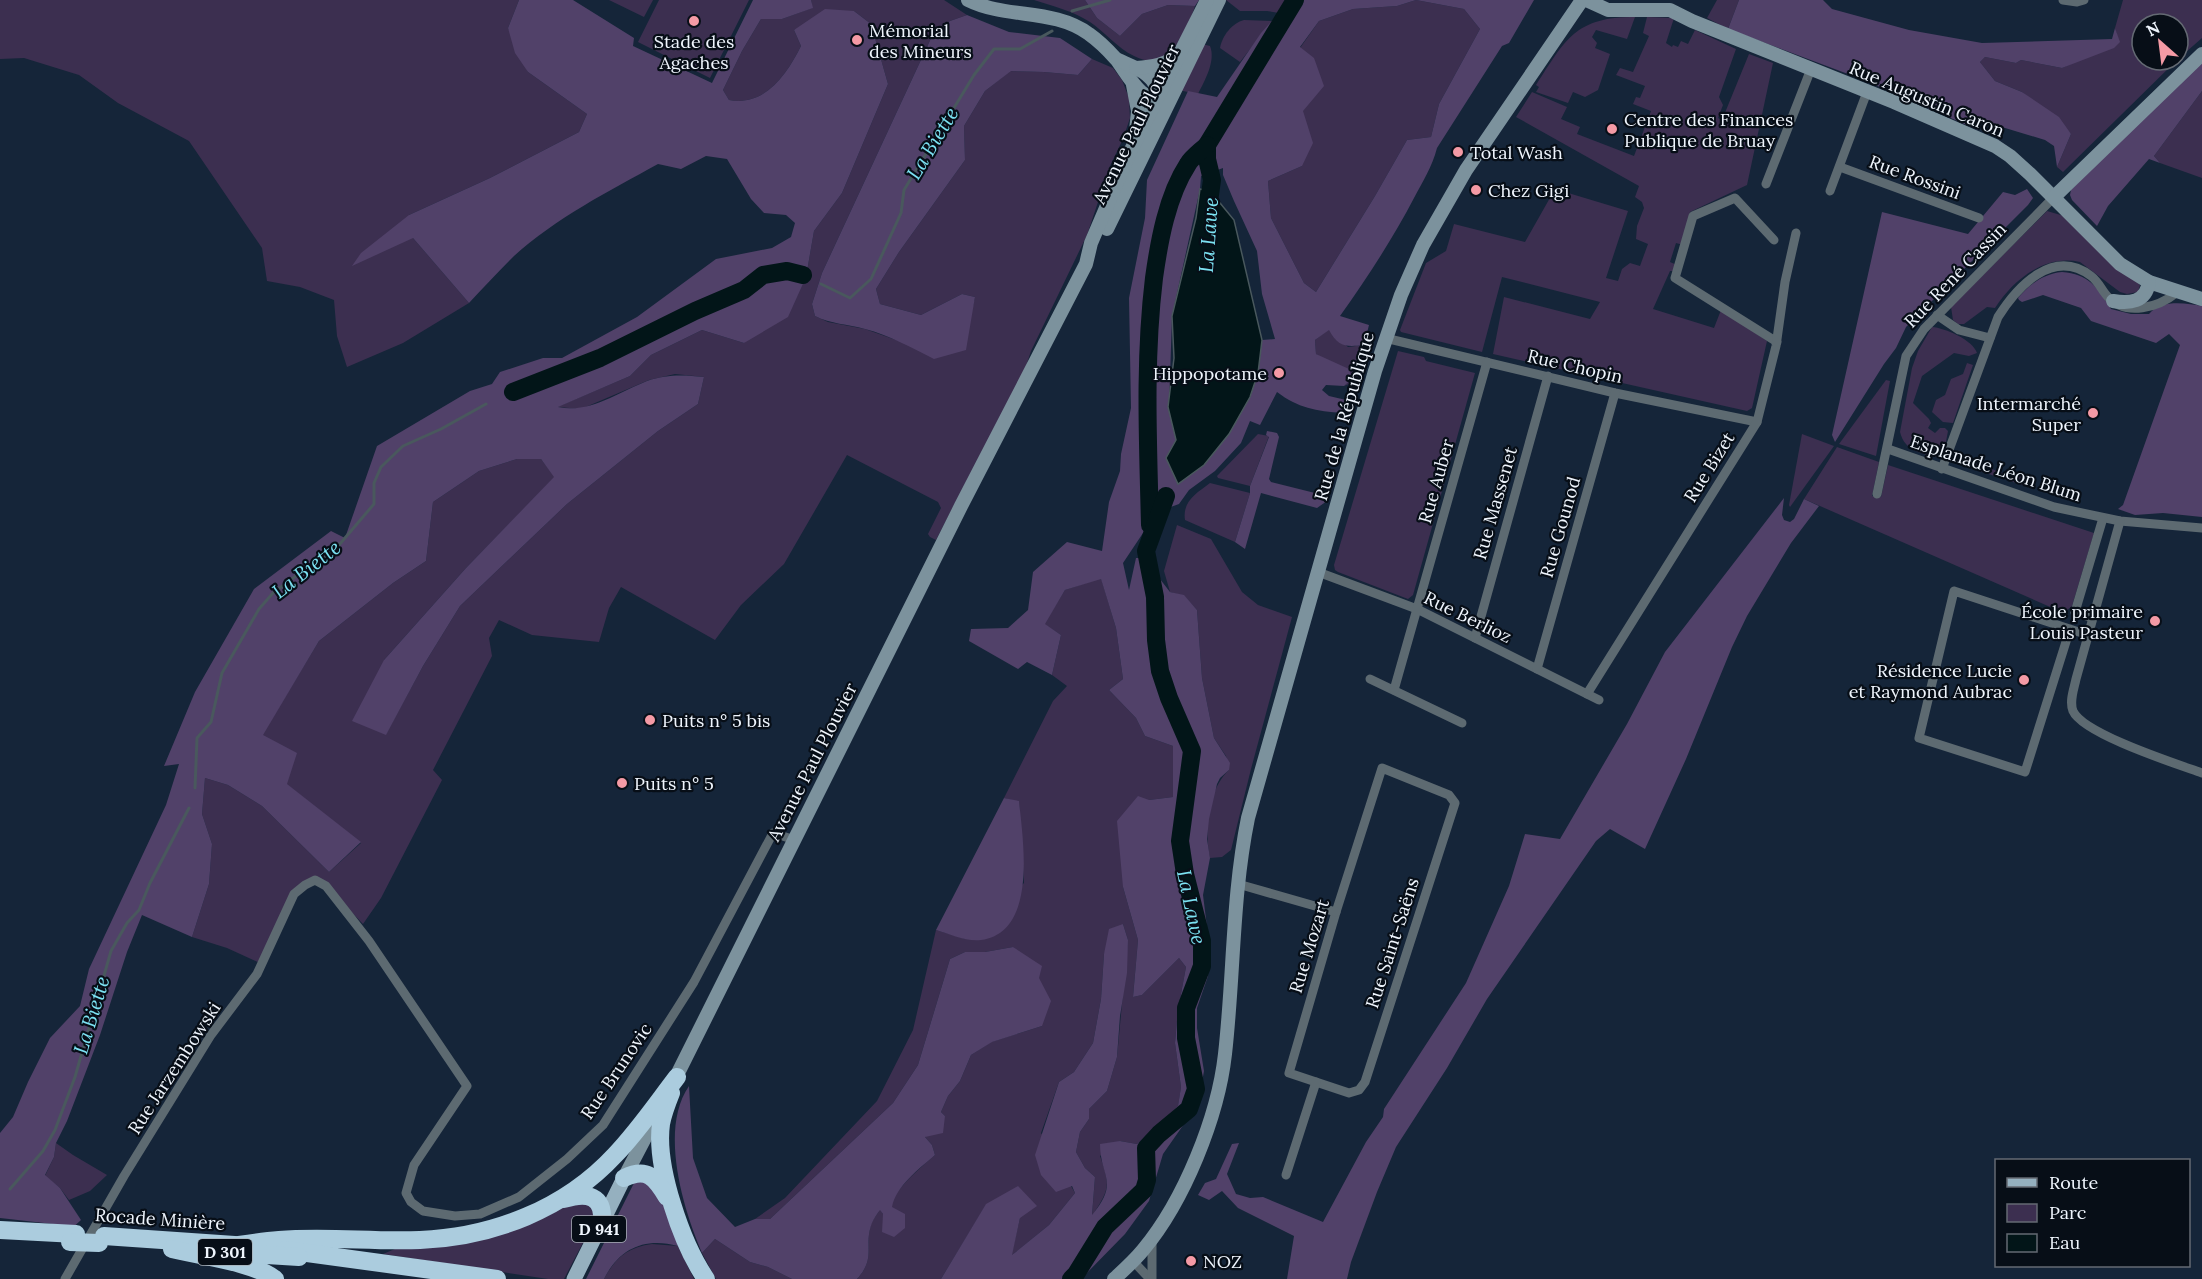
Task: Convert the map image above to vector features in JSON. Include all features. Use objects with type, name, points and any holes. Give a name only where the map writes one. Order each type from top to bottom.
[{"type":"highway","points":[[239,1245],[280,1240],[421,1240],[458,1236],[516,1221],[561,1199],[583,1184],[615,1155],[677,1077]]},
{"type":"highway","points":[[677,1077],[661,1125],[661,1147],[674,1209],[689,1250],[706,1279]]},
{"type":"highway","points":[[624,1178],[638,1173],[653,1178],[674,1209]]},
{"type":"highway","points":[[561,1199],[580,1195],[597,1200],[603,1212],[602,1222]]},
{"type":"highway","name":"Rocade Minière","points":[[0,1230],[101,1240],[239,1245],[316,1253],[351,1260],[497,1279]]},
{"type":"highway","name":"Rocade Minière","points":[[0,1238],[73,1238]]},
{"type":"highway","name":"Rocade Minière","points":[[101,1240],[317,1260],[351,1260]]},
{"type":"highway","points":[[164,1247],[248,1267],[274,1279]]},
{"type":"main road","points":[[968,0],[989,7],[1070,23],[1088,33],[1134,74],[1143,94],[1159,97],[1175,88]]},
{"type":"main road","name":"Avenue Paul Plouvier","points":[[1086,264],[1091,243],[1130,152],[1208,0]]},
{"type":"main road","name":"Avenue Paul Plouvier","points":[[574,1279],[961,506],[1086,264],[1095,252],[1219,0]]},
{"type":"main road","name":"Rue Augustin Caron","points":[[1584,0],[1608,10],[1637,4],[1670,10]]},
{"type":"main road","name":"Rue de la République","points":[[1114,1279],[1152,1239],[1171,1208],[1205,1137],[1220,1086],[1229,1020],[1240,854],[1248,818],[1385,338],[1419,254],[1466,170],[1584,0]]},
{"type":"main road","name":"Rue Augustin Caron","points":[[1656,0],[1692,21],[1995,146],[2010,156],[2054,197],[2120,264],[2149,282],[2202,299]]},
{"type":"main road","points":[[1134,74],[1176,57],[1180,52]]},
{"type":"main road","points":[[2054,197],[2202,54]]},
{"type":"main road","points":[[1130,152],[1138,121],[1134,74]]},
{"type":"main road","points":[[1134,173],[1140,150],[1157,113],[1159,97]]},
{"type":"main road","points":[[2113,301],[2126,302],[2141,298],[2148,292],[2149,282]]},
{"type":"street","points":[[2062,0],[2078,2],[2084,0]]},
{"type":"street","points":[[1766,184],[1811,69]]},
{"type":"street","points":[[1830,191],[1867,92]]},
{"type":"street","name":"Rue Rossini","points":[[1840,167],[1979,218]]},
{"type":"street","name":"Rue René Cassin","points":[[1877,494],[1888,449],[1905,356],[1911,345],[1937,315],[2054,197]]},
{"type":"street","points":[[1774,240],[1735,198],[1693,216],[1675,278],[1777,342]]},
{"type":"street","name":"Rue Bizet","points":[[1587,694],[1758,422],[1777,342],[1785,282],[1796,233]]},
{"type":"street","points":[[1942,469],[1998,317],[2011,296],[2027,280],[2040,272],[2053,268],[2067,267],[2086,272],[2095,279],[2113,301],[2128,307],[2149,307],[2164,301],[2176,292]]},
{"type":"street","points":[[1937,315],[1959,330],[1990,338]]},
{"type":"street","name":"Rue Chopin","points":[[1385,338],[1615,393],[1758,422]]},
{"type":"street","name":"Rue Auber","points":[[1394,690],[1486,362]]},
{"type":"street","name":"Rue Massenet","points":[[1475,638],[1548,376]]},
{"type":"street","name":"Rue Gounod","points":[[1537,669],[1615,393]]},
{"type":"street","name":"Esplanade Léon Blum","points":[[1888,449],[2054,507],[2120,521],[2202,528]]},
{"type":"street","points":[[2092,618],[2075,612],[2103,518]]},
{"type":"street","points":[[2120,521],[2092,618],[2072,703],[2077,717],[2084,724],[2137,749],[2202,773]]},
{"type":"street","name":"Rue Berlioz","points":[[1318,572],[1418,609],[1599,700]]},
{"type":"street","points":[[2070,629],[2025,772],[1919,738],[1954,591],[2070,629],[2088,635]]},
{"type":"street","points":[[1370,679],[1462,723]]},
{"type":"street","name":"Rue Saint-Saëns","points":[[1349,1093],[1359,1090],[1365,1082],[1454,807],[1454,800],[1449,795],[1382,768]]},
{"type":"street","name":"Rue Mozart","points":[[1349,1093],[1289,1073],[1336,912],[1382,768]]},
{"type":"street","name":"Rue Brunovic","points":[[315,880],[326,886],[369,941],[467,1086],[414,1165],[406,1193],[411,1202],[423,1211],[455,1216],[480,1214],[519,1197],[567,1159],[603,1125],[694,982],[773,833],[795,840]]},
{"type":"street","name":"Rue Jarzembowski","points":[[65,1279],[119,1185],[212,1035],[257,974],[294,894],[315,880]]},
{"type":"street","points":[[1238,884],[1336,912]]},
{"type":"street","points":[[1286,1174],[1316,1082]]},
{"type":"street","points":[[1151,1279],[1152,1239]]},
{"type":"street","points":[[1133,1261],[1151,1279]]},
{"type":"green space","points":[[0,0],[519,0],[508,28],[528,72],[587,114],[579,132],[490,178],[409,215],[413,238],[469,303],[403,343],[347,367],[337,336],[334,300],[300,287],[267,281],[262,248],[189,141],[118,103],[79,75],[24,58],[0,59]]},
{"type":"green space","name":"Stade des Agaches","points":[[609,0],[653,0],[644,17]]},
{"type":"green space","name":"Stade des Agaches","points":[[659,0],[749,0],[710,78],[638,42]]},
{"type":"green space","points":[[811,0],[944,0],[967,15],[950,21],[933,34],[822,273],[812,304],[815,316],[828,322],[865,329],[899,341],[970,320],[975,297],[962,294],[921,315],[880,304],[876,289],[899,252],[965,160],[964,126],[985,91],[1010,71],[1078,75],[1092,59],[1113,68],[1122,80],[1129,98],[1130,118],[1110,166],[1087,235],[1031,351],[1025,369],[936,540],[928,534],[941,508],[938,502],[847,455],[784,564],[741,605],[715,640],[621,587],[609,608],[599,642],[532,635],[499,620],[489,638],[492,656],[433,770],[442,780],[381,898],[363,924],[326,886],[315,880],[294,894],[262,964],[227,948],[192,937],[209,884],[212,844],[202,814],[205,778],[228,785],[262,806],[329,872],[361,843],[286,784],[262,735],[319,641],[393,583],[426,561],[433,502],[479,471],[517,459],[541,459],[555,477],[466,568],[384,660],[386,734],[423,666],[460,606],[567,504],[658,431],[698,404],[704,377],[675,374],[649,380],[581,409],[557,407],[630,376],[651,355],[702,330],[744,343],[806,277],[814,231],[842,193],[888,84],[871,24],[854,11],[794,30],[801,46],[782,77],[773,86],[764,93],[742,101],[729,100],[723,90],[761,19],[782,19],[812,8]]},
{"type":"green space","points":[[1034,0],[1085,0],[1097,18],[1120,36],[1142,14],[1168,5],[1195,6],[1187,27],[1174,48],[1157,60],[1146,60],[1128,53],[1083,18]]},
{"type":"green space","points":[[1226,0],[1287,0],[1279,13],[1240,11]]},
{"type":"green space","points":[[1416,0],[1464,9],[1480,29],[1439,104],[1431,137],[1407,140],[1316,292],[1304,283],[1271,218],[1268,181],[1302,166],[1300,48],[1319,21],[1353,9],[1397,6]]},
{"type":"green space","points":[[1717,0],[1739,0],[1728,29],[1707,18]]},
{"type":"green space","points":[[2123,0],[2202,0],[2202,38],[2190,48],[2190,12],[2130,12],[2130,72],[2165,72],[2063,172],[2057,167],[2071,134],[2022,92],[1995,81],[1980,62],[1985,57],[2016,63],[2021,60],[2062,68],[2119,42],[2115,28]]},
{"type":"green space","points":[[1635,17],[1627,39],[1596,30],[1592,37],[1597,43],[1595,48],[1610,54],[1598,90],[1585,97],[1573,92],[1568,103],[1536,92],[1539,87],[1536,85],[1546,69],[1574,34],[1598,21]]},
{"type":"green space","points":[[1647,17],[1674,18],[1666,43],[1672,47],[1673,45],[1678,47],[1681,41],[1688,44],[1695,30],[1736,49],[1719,97],[1723,105],[1718,118],[1722,120],[1749,54],[1773,63],[1747,185],[1690,212],[1683,245],[1676,243],[1670,262],[1677,265],[1675,271],[1670,271],[1653,309],[1714,328],[1721,310],[1767,341],[1752,408],[1747,411],[1493,354],[1504,297],[1590,319],[1600,302],[1502,277],[1482,352],[1400,330],[1426,263],[1446,251],[1454,224],[1525,242],[1555,189],[1628,211],[1606,278],[1618,281],[1622,269],[1630,263],[1640,266],[1648,244],[1636,239],[1637,226],[1644,208],[1642,202],[1635,197],[1639,186],[1516,117],[1532,92],[1567,107],[1561,119],[1580,127],[1577,134],[1634,156],[1651,111],[1633,104],[1636,97],[1640,98],[1645,86],[1616,75],[1620,68],[1633,72],[1649,36],[1643,33]]},
{"type":"green space","points":[[1244,20],[1272,21],[1240,62],[1220,48],[1228,31],[1235,24]]},
{"type":"green space","points":[[1202,44],[1210,46],[1212,58],[1198,94],[1178,90]]},
{"type":"green space","points":[[2202,91],[2202,178],[2160,163],[2154,156]]},
{"type":"green space","points":[[2047,211],[2064,216],[2140,285],[2138,292],[2127,294],[2120,292],[2080,262],[2054,262],[2031,271],[2011,288],[1995,308],[1987,307],[1964,324],[1958,324],[1953,320],[1951,307]]},
{"type":"green space","points":[[1932,327],[1958,336],[1970,344],[1977,353],[1969,356],[1954,353],[1922,376],[1913,403],[1929,419],[1931,423],[1928,428],[1935,433],[1940,428],[1948,431],[1945,447],[1939,458],[1910,448],[1902,439],[1900,432],[1912,368],[1918,351]]},
{"type":"green space","points":[[1329,329],[1348,347],[1364,345],[1368,347],[1357,381],[1344,386],[1352,379],[1316,354],[1315,340]]},
{"type":"green space","points":[[1398,351],[1424,357],[1426,361],[1475,373],[1413,595],[1408,599],[1338,572],[1334,565]]},
{"type":"green space","points":[[1967,363],[1973,365],[1953,423],[1943,422],[1932,412],[1936,400],[1945,395],[1951,379],[1963,374]]},
{"type":"green space","points":[[1886,380],[1890,381],[1876,456],[1839,444]]},
{"type":"green space","points":[[1258,434],[1269,436],[1250,486],[1218,478],[1217,476]]},
{"type":"green space","points":[[1802,434],[1834,446],[1790,507],[1789,505]]},
{"type":"green space","points":[[1837,447],[1879,462],[1872,496],[1881,497],[1888,465],[2094,533],[2072,606],[2064,613],[1804,499]]},
{"type":"green space","points":[[1953,452],[1954,455],[2011,476],[2013,471],[2031,476],[2033,479],[2031,488],[1952,462]]},
{"type":"green space","points":[[1210,483],[1250,493],[1235,542],[1185,520],[1188,503]]},
{"type":"green space","points":[[1177,525],[1211,539],[1242,592],[1258,605],[1292,617],[1231,850],[1222,857],[1210,858],[1208,823],[1216,788],[1229,770],[1226,756],[1214,738],[1202,678],[1197,610],[1184,596],[1170,592],[1164,571]]},
{"type":"green space","points":[[1101,578],[1116,628],[1123,679],[1109,690],[1136,718],[1145,736],[1173,746],[1173,797],[1149,800],[1123,887],[1138,940],[1133,997],[1142,995],[1179,958],[1186,967],[1175,1043],[1181,1087],[1178,1107],[1137,1144],[1120,1141],[1100,1156],[1107,1181],[1105,1194],[1092,1216],[1095,1177],[1085,1168],[1076,1152],[1080,1132],[1089,1119],[1089,1109],[1107,1091],[1117,1057],[1128,940],[1123,924],[1104,954],[1101,999],[1093,1043],[1074,1072],[1059,1082],[1041,1133],[1075,1193],[1049,1225],[1011,1256],[1020,1218],[986,1205],[941,1279],[857,1279],[867,1264],[870,1230],[880,1209],[883,1214],[905,1183],[935,1155],[932,1145],[925,1137],[945,1116],[941,1112],[948,1096],[960,1081],[971,1055],[991,1042],[1042,1026],[1013,947],[985,952],[965,952],[950,959],[918,1065],[893,1103],[770,1219],[755,1219],[785,1198],[877,1101],[913,1030],[936,930],[966,939],[1024,883],[1019,802],[1004,798],[1053,701],[1067,686],[1052,675],[1061,635],[1044,624],[1065,590]]},
{"type":"green space","points":[[56,1143],[107,1175],[90,1191],[69,1200],[60,1188],[45,1176],[54,1157]]},
{"type":"green space","points":[[586,1200],[598,1214],[564,1279],[548,1279],[383,1254],[409,1243],[561,1208]]},
{"type":"green space","points":[[715,1239],[750,1262],[768,1267],[792,1279],[716,1279],[702,1253]]},
{"type":"green space","points":[[652,1244],[678,1246],[694,1279],[604,1279],[623,1255],[636,1248]]},
{"type":"shaded area","points":[[519,0],[573,0],[634,38],[633,46],[712,83],[753,0],[811,0],[813,8],[782,19],[761,19],[723,90],[729,100],[742,101],[753,98],[773,86],[789,67],[801,46],[794,30],[825,9],[854,11],[871,24],[888,84],[842,193],[814,231],[806,277],[788,317],[744,343],[702,330],[651,355],[630,376],[558,407],[592,405],[647,381],[662,377],[704,377],[698,404],[658,431],[567,504],[460,606],[423,666],[386,735],[352,721],[384,660],[466,568],[554,477],[541,459],[517,459],[479,471],[433,502],[426,561],[393,583],[319,641],[263,735],[297,753],[287,784],[361,842],[329,872],[262,806],[228,785],[205,778],[202,814],[212,844],[209,884],[192,937],[142,915],[127,952],[100,1035],[45,1175],[60,1188],[81,1220],[69,1231],[53,1224],[0,1218],[0,1133],[13,1117],[50,1038],[80,1006],[89,969],[166,805],[179,764],[164,766],[195,692],[254,589],[331,531],[345,538],[377,446],[470,391],[492,384],[500,372],[543,358],[562,358],[637,317],[716,259],[772,248],[791,237],[795,223],[786,215],[764,213],[751,199],[727,159],[706,156],[681,169],[658,164],[583,206],[530,242],[469,303],[413,238],[352,266],[361,253],[409,215],[490,178],[579,132],[587,114],[528,72],[515,53],[508,28]]},
{"type":"shaded area","points":[[1085,0],[1199,0],[1195,6],[1168,5],[1142,14],[1120,36],[1097,18]]},
{"type":"shaded area","points":[[1287,0],[1416,0],[1534,0],[1509,43],[1502,46],[1437,148],[1427,174],[1397,229],[1340,316],[1369,325],[1364,345],[1343,345],[1329,330],[1315,340],[1316,354],[1349,369],[1352,379],[1344,386],[1326,385],[1322,390],[1329,396],[1346,400],[1343,413],[1308,408],[1292,402],[1277,392],[1260,425],[1250,421],[1241,443],[1215,471],[1189,490],[1179,504],[1157,512],[1123,563],[1129,590],[1136,558],[1153,558],[1153,570],[1170,592],[1184,595],[1197,610],[1202,678],[1214,738],[1230,763],[1229,770],[1217,784],[1207,839],[1210,858],[1203,895],[1210,951],[1208,976],[1197,1008],[1197,1028],[1204,1071],[1198,1104],[1163,1154],[1149,1201],[1125,1234],[1081,1279],[941,1279],[986,1204],[1018,1186],[1037,1206],[1020,1218],[1012,1255],[1049,1225],[1075,1193],[1072,1186],[1056,1192],[1041,1175],[1035,1155],[1059,1082],[1074,1072],[1093,1043],[1101,999],[1104,954],[1109,929],[1123,924],[1128,940],[1127,973],[1120,1016],[1117,1057],[1107,1091],[1089,1109],[1089,1119],[1080,1132],[1076,1152],[1085,1168],[1095,1177],[1092,1215],[1100,1204],[1107,1186],[1100,1144],[1120,1141],[1137,1144],[1178,1106],[1181,1087],[1175,1043],[1186,967],[1179,958],[1142,995],[1133,997],[1138,940],[1123,887],[1117,821],[1138,796],[1149,800],[1173,797],[1173,746],[1145,736],[1136,718],[1109,690],[1123,679],[1116,628],[1101,579],[1065,590],[1045,624],[1061,635],[1052,675],[1027,662],[1018,669],[969,641],[971,629],[1008,628],[1028,610],[1033,572],[1067,542],[1102,551],[1109,502],[1120,471],[1121,454],[1131,408],[1129,298],[1145,218],[1147,180],[1188,91],[1217,97],[1261,33],[1285,6]],"holes":[[[1416,0],[1464,9],[1480,29],[1439,104],[1431,137],[1407,140],[1316,292],[1304,283],[1271,218],[1268,181],[1302,166],[1313,143],[1303,111],[1324,86],[1314,58],[1300,47],[1319,21],[1353,9],[1397,6]],[[1223,168],[1223,175],[1257,251],[1262,294],[1275,339],[1262,340],[1258,373],[1167,458],[1176,440],[1169,409],[1172,316],[1201,176]]]},
{"type":"shaded area","points":[[1739,0],[1823,0],[1832,9],[1909,30],[1982,43],[2112,39],[2115,28],[2120,42],[2114,48],[2062,68],[2021,60],[2016,63],[1985,57],[1980,62],[1995,81],[2022,92],[2059,117],[2071,134],[2057,167],[2054,146],[2045,140],[1982,121],[1978,130],[1864,80],[1728,29]]},
{"type":"shaded area","points":[[967,15],[1009,32],[1060,38],[1092,59],[1078,75],[1011,71],[985,91],[964,126],[965,160],[899,252],[876,289],[880,304],[921,315],[962,294],[975,297],[966,350],[934,359],[883,335],[815,316],[812,304],[822,273],[933,34],[950,21]]},
{"type":"shaded area","points":[[2202,61],[2202,91],[2154,156],[2160,163],[2149,159],[2108,206],[2097,226],[2072,200],[2071,190]]},
{"type":"shaded area","points":[[2027,189],[2033,198],[2028,205],[1906,327],[1896,348],[1835,442],[1832,435],[1882,212],[1968,234],[2003,192],[2015,195]]},
{"type":"shaded area","points":[[2062,272],[2086,279],[2102,294],[2111,309],[2131,314],[2149,314],[2160,306],[2174,303],[2202,306],[2202,517],[2163,513],[2135,515],[2118,509],[2123,505],[2180,345],[2169,334],[2156,343],[2091,321],[2081,308],[2043,295],[2022,302],[2019,300],[2018,298],[2037,280]]},
{"type":"shaded area","points":[[1267,431],[1277,433],[1279,437],[1269,479],[1271,482],[1327,496],[1327,501],[1317,508],[1261,493],[1245,549],[1235,542],[1250,493],[1250,486],[1269,437],[1266,435]]},
{"type":"shaded area","points":[[1784,498],[1782,515],[1784,520],[1790,522],[1794,519],[1804,499],[1819,506],[1791,543],[1747,616],[1645,849],[1610,829],[1596,841],[1487,999],[1447,1068],[1396,1147],[1351,1262],[1347,1279],[1287,1279],[1294,1236],[1238,1208],[1222,1191],[1209,1200],[1198,1195],[1205,1183],[1216,1179],[1232,1144],[1239,1143],[1227,1174],[1236,1194],[1250,1198],[1263,1197],[1323,1222],[1366,1142],[1383,1117],[1384,1109],[1466,983],[1509,886],[1525,834],[1560,839],[1627,724],[1665,652]]},
{"type":"shaded area","points":[[1004,798],[1019,801],[1023,838],[1023,882],[1019,903],[1012,921],[999,933],[981,940],[964,939],[936,930]]},
{"type":"shaded area","points":[[1013,947],[1042,966],[1039,978],[1051,1001],[1042,1026],[992,1042],[971,1055],[960,1081],[948,1096],[941,1112],[945,1116],[943,1133],[925,1137],[932,1145],[935,1155],[909,1178],[894,1199],[892,1207],[905,1214],[905,1228],[894,1237],[882,1232],[883,1214],[880,1210],[870,1231],[867,1264],[857,1279],[792,1279],[768,1267],[750,1262],[715,1239],[702,1253],[682,1192],[675,1146],[680,1104],[689,1086],[693,1158],[707,1198],[735,1227],[755,1219],[770,1219],[893,1103],[918,1065],[950,959],[965,952],[985,952]]},
{"type":"shaded area","points":[[643,1178],[662,1200],[678,1246],[654,1243],[634,1248],[617,1260],[604,1279],[586,1279],[635,1181]]},
{"type":"water","points":[[1200,189],[1211,192],[1234,220],[1262,340],[1258,373],[1250,397],[1229,434],[1204,465],[1178,484],[1166,458],[1176,440],[1168,407],[1174,358],[1172,316],[1196,218]]},
{"type":"waterway","name":"La Biette","points":[[1072,11],[1110,0]]},
{"type":"waterway","name":"La Lawe","points":[[1207,216],[1212,180],[1207,159],[1207,145],[1295,0]]},
{"type":"waterway","name":"La Biette","points":[[821,284],[850,298],[871,279],[901,213],[904,190],[974,75],[994,49],[1020,49],[1052,31]]},
{"type":"waterway","points":[[1150,525],[1148,371],[1156,264],[1161,235],[1175,190],[1190,161],[1207,145]]},
{"type":"waterway","name":"La Biette","points":[[513,392],[600,358],[695,311],[744,290],[763,275],[787,271],[803,275]]},
{"type":"waterway","name":"La Biette","points":[[195,788],[197,738],[211,722],[222,673],[259,609],[273,593],[333,552],[374,504],[374,483],[381,467],[403,446],[441,429],[486,404]]},
{"type":"waterway","name":"La Lawe","points":[[1071,1279],[1105,1227],[1144,1190],[1147,1180],[1146,1148],[1189,1109],[1196,1089],[1186,1038],[1186,1008],[1202,966],[1202,941],[1185,874],[1180,841],[1192,751],[1160,671],[1156,640],[1155,597],[1146,551],[1166,496]]},
{"type":"waterway","name":"La Biette","points":[[10,1189],[43,1151],[55,1130],[75,1077],[111,951],[127,923],[139,910],[150,883],[189,808]]},
{"type":"place","name":"Stade des Agaches","points":[[694,21]]},
{"type":"place","name":"Mémorial des Mineurs","points":[[857,40]]},
{"type":"place","name":"Centre des Finances Publique de Bruay","points":[[1612,129]]},
{"type":"place","name":"Total Wash","points":[[1458,152]]},
{"type":"place","name":"Chez Gigi","points":[[1476,190]]},
{"type":"place","name":"Hippopotame","points":[[1279,373]]},
{"type":"place","name":"Intermarché Super","points":[[2093,413]]},
{"type":"place","name":"École primaire Louis Pasteur","points":[[2155,621]]},
{"type":"place","name":"Résidence Lucie et Raymond Aubrac","points":[[2024,680]]},
{"type":"place","name":"Puits n° 5 bis","points":[[650,720]]},
{"type":"place","name":"Puits n° 5","points":[[622,783]]},
{"type":"place","name":"NOZ","points":[[1191,1261]]}]
